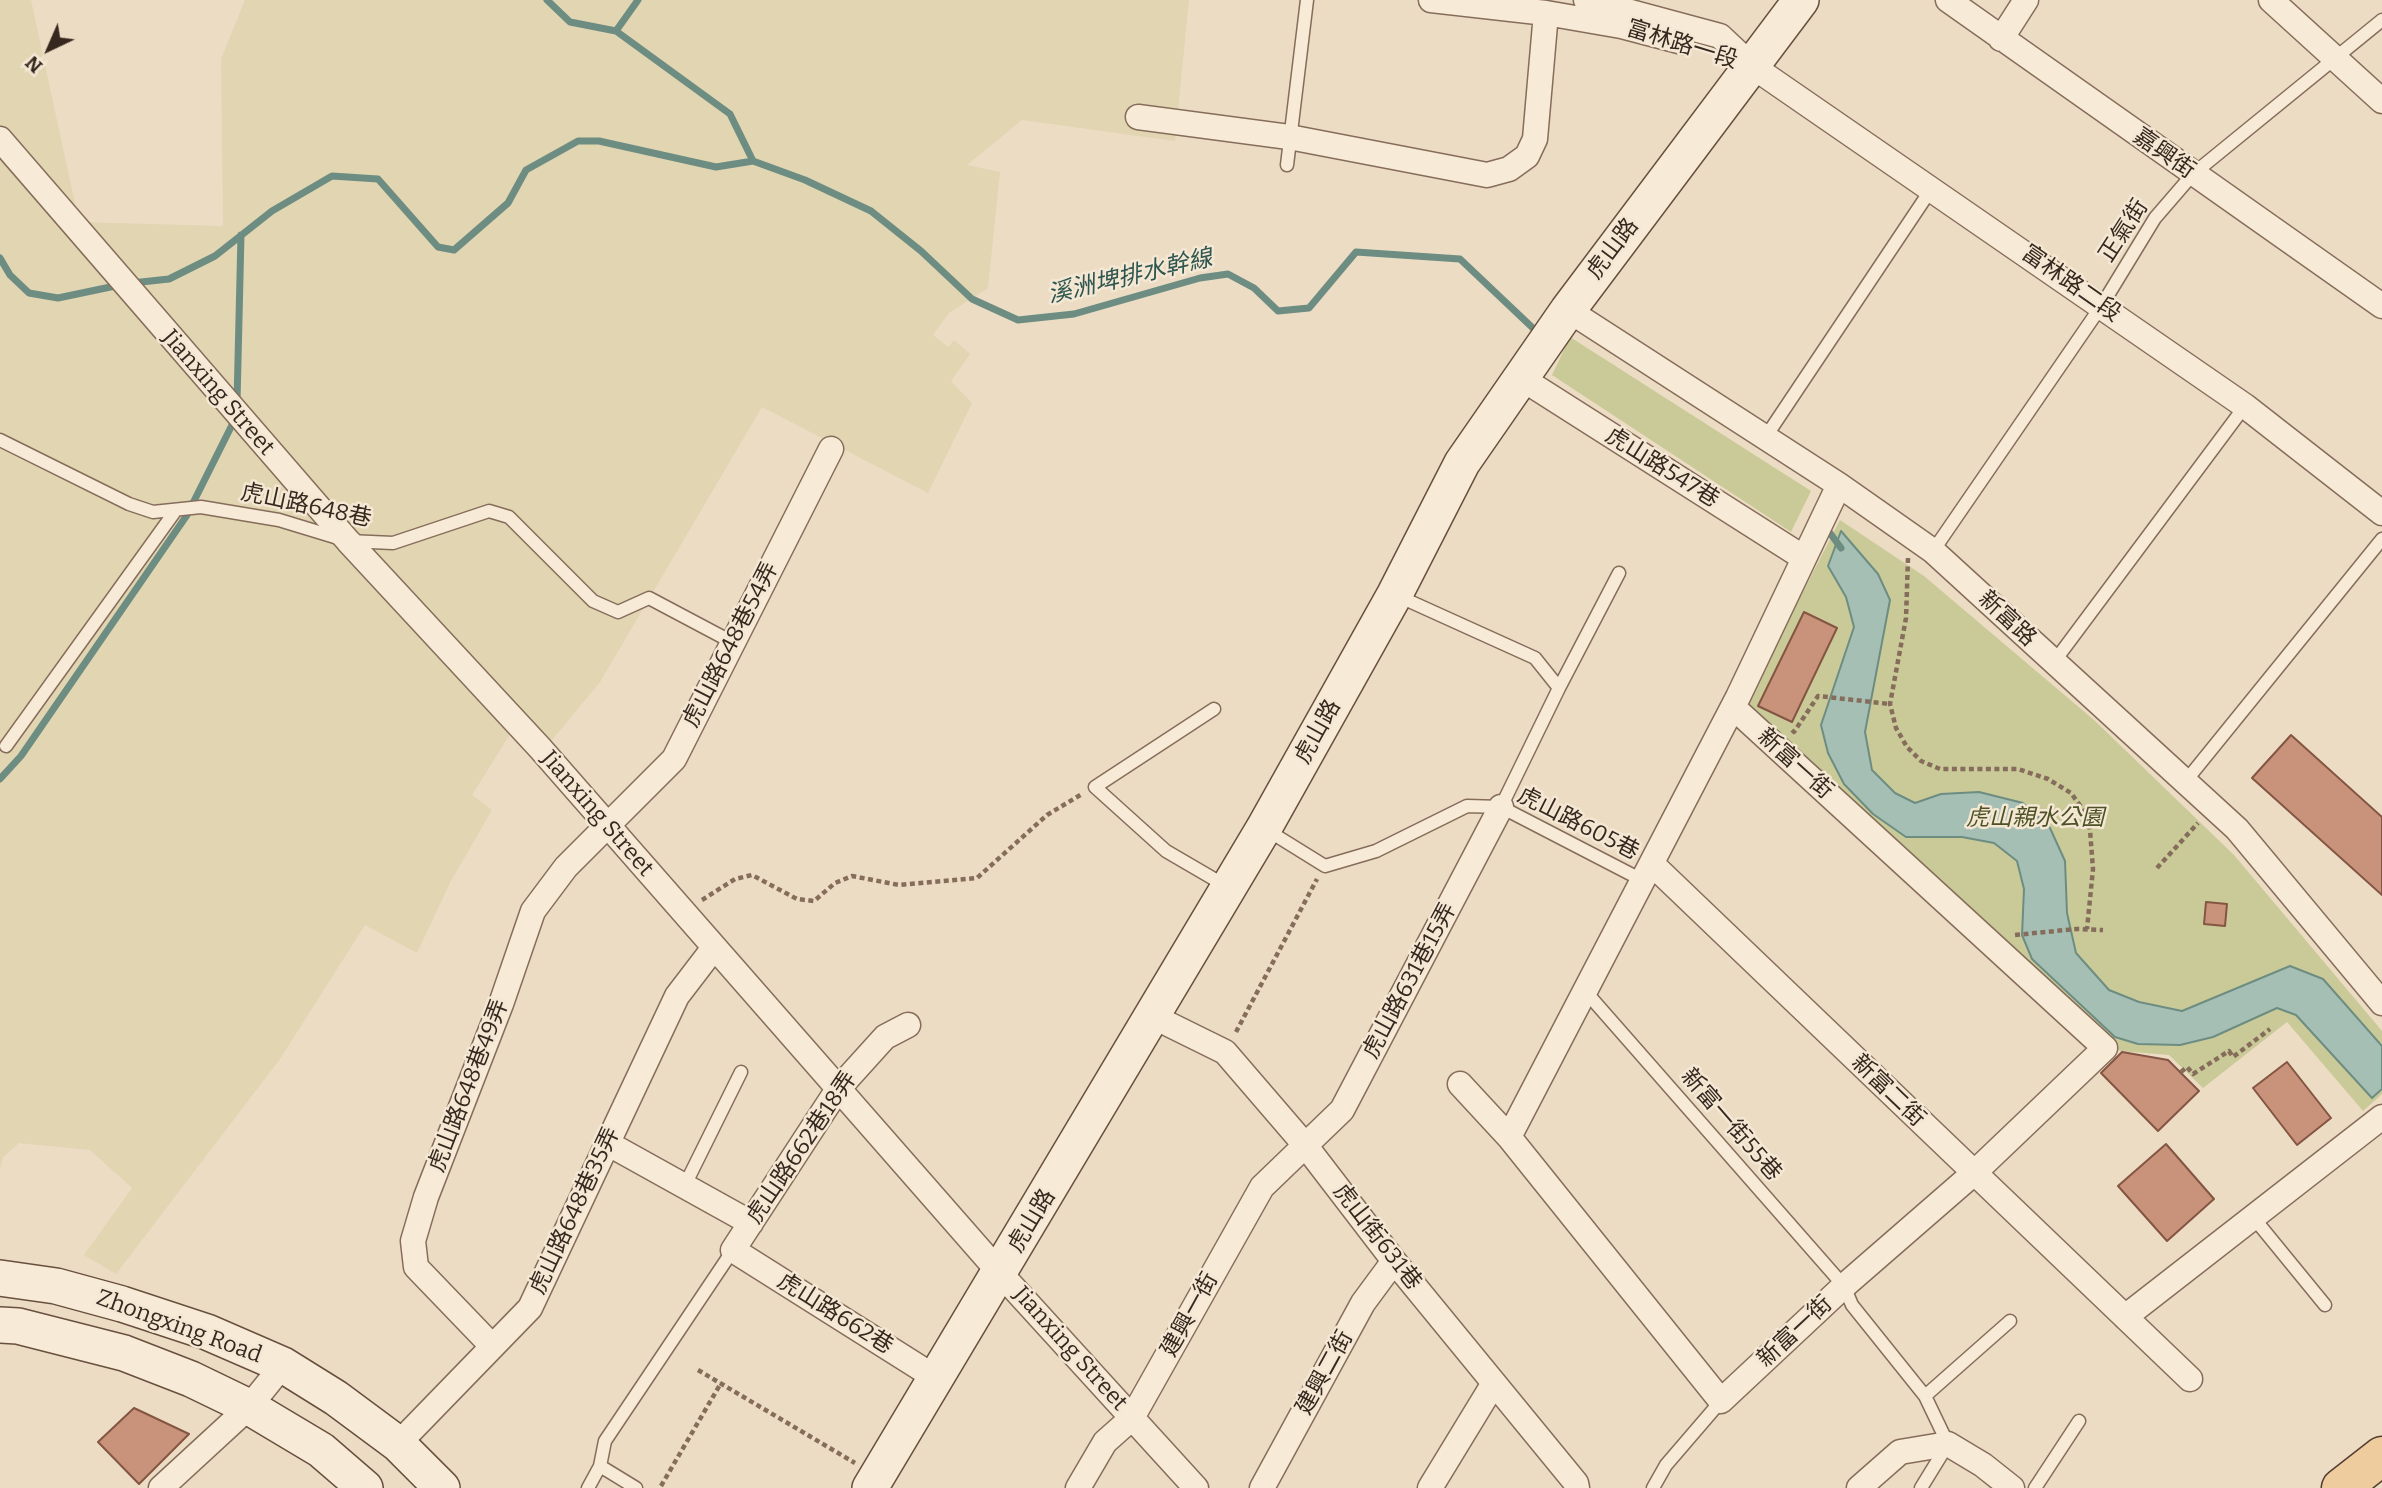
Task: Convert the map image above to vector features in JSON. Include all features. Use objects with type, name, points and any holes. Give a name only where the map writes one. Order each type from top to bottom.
[{"type":"main road","points":[[2342,1488],[2382,1455]]},
{"type":"street","name":"富林路一段","points":[[1431,0],[1546,13],[1621,26],[1718,51],[1752,66]]},
{"type":"street","name":"富林路一段","points":[[1586,0],[1636,4],[1720,36],[1752,66]]},
{"type":"street","name":"虎山路","points":[[874,1482],[1264,828],[1395,594],[1462,463],[1568,310],[1801,0]]},
{"type":"street","name":"嘉興街","points":[[1948,0],[2382,306]]},
{"type":"street","points":[[2001,39],[2026,0]]},
{"type":"street","points":[[2271,0],[2382,101]]},
{"type":"street","points":[[1138,117],[1289,137],[1487,175],[1509,169],[1527,156],[1535,139],[1546,13]]},
{"type":"street","name":"富林路二段","points":[[1752,66],[2245,406],[2382,513]]},
{"type":"street","name":"Jianxing Street","points":[[0,139],[348,541],[607,823],[682,914],[1000,1273],[1196,1488]]},
{"type":"street","name":"新富路","points":[[1568,310],[1839,485],[1933,551],[2237,828],[2382,1003]]},
{"type":"street","name":"虎山路547巷","points":[[1521,378],[1804,558]]},
{"type":"street","name":"虎山路648巷54弄","points":[[607,823],[674,759],[831,449]]},
{"type":"street","name":"新富一街","points":[[1509,1137],[1733,707],[1839,485]]},
{"type":"street","name":"新富一街","points":[[1721,1401],[1844,1286],[1974,1173],[2105,1048],[1733,707]]},
{"type":"street","name":"虎山路631巷15弄","points":[[1305,1144],[1342,1110],[1501,807]]},
{"type":"street","name":"虎山路648巷49弄","points":[[492,1346],[416,1266],[413,1241],[426,1197],[501,1004],[533,911],[566,867],[607,823]]},
{"type":"street","name":"新富二街","points":[[1648,873],[1974,1173],[2190,1379]]},
{"type":"street","name":"虎山路648巷35弄","points":[[398,1444],[530,1308],[677,996],[713,949]]},
{"type":"street","name":"虎山街631巷","points":[[1152,1016],[1225,1052],[1305,1144],[1394,1261],[1576,1483],[1577,1488]]},
{"type":"street","name":"虎山路662巷18弄","points":[[733,1250],[838,1088],[885,1037],[908,1025]]},
{"type":"street","points":[[1460,1084],[1509,1137],[1721,1401]]},
{"type":"street","points":[[2125,1317],[2382,1117]]},
{"type":"street","points":[[607,1143],[751,1223]]},
{"type":"street","name":"建興一街","points":[[1078,1488],[1105,1442],[1132,1418],[1262,1187],[1305,1144]]},
{"type":"street","name":"虎山路662巷","points":[[733,1250],[936,1378]]},
{"type":"street","name":"建興二街","points":[[1262,1488],[1363,1304],[1394,1261]]},
{"type":"street","name":"Zhongxing Road","points":[[0,1278],[56,1286],[122,1304],[207,1332],[283,1365],[336,1398],[398,1444],[442,1488]]},
{"type":"street","name":"Zhongxing Road","points":[[0,1325],[18,1326],[124,1353],[191,1379],[249,1407],[321,1450],[365,1488]]},
{"type":"street","points":[[161,1488],[249,1407],[283,1365]]},
{"type":"street","points":[[1430,1488],[1494,1384]]},
{"type":"street","points":[[1858,1488],[1900,1452],[1948,1444],[1983,1465],[2012,1488]]},
{"type":"lane","points":[[1287,165],[1307,0]]},
{"type":"lane","name":"正氣街","points":[[1933,551],[2102,305],[2155,218],[2193,174],[2382,20]]},
{"type":"lane","points":[[1765,438],[1932,188]]},
{"type":"lane","points":[[2054,662],[2245,406]]},
{"type":"lane","name":"虎山路648巷","points":[[0,440],[128,504],[153,512],[201,507],[279,520],[348,541],[393,543],[489,511],[509,517],[593,601],[618,612],[649,598],[732,642]]},
{"type":"lane","points":[[6,746],[178,510]]},
{"type":"lane","points":[[2185,782],[2382,539]]},
{"type":"lane","points":[[1501,807],[1619,573]]},
{"type":"lane","points":[[1395,594],[1535,658],[1559,688]]},
{"type":"lane","points":[[1214,709],[1095,786],[1166,851],[1228,887]]},
{"type":"lane","name":"虎山路605巷","points":[[1325,866],[1376,850],[1467,806],[1501,807],[1648,873]]},
{"type":"lane","points":[[1264,828],[1325,866]]},
{"type":"lane","name":"新富一街55巷","points":[[1586,992],[1844,1286],[1852,1305],[1925,1396],[1948,1444]]},
{"type":"lane","points":[[685,1185],[741,1072]]},
{"type":"lane","points":[[2253,1217],[2325,1305]]},
{"type":"lane","points":[[588,1488],[600,1466],[605,1441],[733,1250]]},
{"type":"lane","points":[[1925,1396],[2010,1321]]},
{"type":"lane","points":[[1653,1488],[1666,1465],[1721,1401]]},
{"type":"lane","points":[[2035,1488],[2079,1421]]},
{"type":"lane","points":[[1921,1488],[1948,1444]]},
{"type":"lane","points":[[600,1466],[636,1488]]},
{"type":"path","points":[[1909,534],[1906,618],[1890,704],[1901,738],[1921,761],[1940,769],[2018,769],[2048,779],[2071,793],[2088,815],[2090,830],[2093,869],[2087,929]]},
{"type":"path","points":[[1783,725],[1794,732],[1818,696],[1890,704]]},
{"type":"path","points":[[682,914],[735,879],[752,875],[797,899],[814,901],[835,883],[852,876],[899,885],[977,878],[1047,815],[1095,786]]},
{"type":"path","points":[[2157,868],[2213,807]]},
{"type":"path","points":[[1225,1052],[1325,866]]},
{"type":"path","points":[[2012,936],[2076,929],[2103,930]]},
{"type":"path","points":[[2180,1072],[2187,1067],[2193,1074],[2229,1051],[2234,1057],[2270,1030]]},
{"type":"path","points":[[698,1370],[874,1482]]},
{"type":"path","points":[[661,1486],[721,1383]]},
{"type":"shaded area","points":[[0,0],[31,0],[79,222],[223,226],[221,59],[245,0],[1189,0],[1175,141],[1022,120],[967,165],[1000,172],[988,288],[949,313],[933,335],[948,347],[954,340],[970,354],[951,381],[972,403],[928,493],[762,407],[600,682],[552,740],[517,723],[472,795],[492,810],[451,881],[417,953],[365,925],[280,1059],[116,1274],[84,1255],[132,1188],[90,1150],[19,1143],[3,1157],[0,1169]]},
{"type":"shaded area","points":[[1841,531],[1878,574],[1890,600],[1865,732],[1872,770],[1895,793],[1915,803],[1941,794],[1979,792],[2023,803],[2050,828],[2065,861],[2067,913],[2076,953],[2109,990],[2139,1002],[2182,1011],[2290,966],[2323,979],[2382,1046],[2382,1089],[2372,1098],[2296,1015],[2277,1008],[2213,1037],[2180,1045],[2138,1044],[2115,1037],[2032,959],[2022,935],[2024,889],[2017,861],[1994,843],[1962,837],[1906,837],[1873,814],[1844,784],[1828,753],[1821,725],[1854,627],[1846,597],[1828,566]]},
{"type":"green space","points":[[1570,337],[1811,491],[1791,532],[1552,375]]},
{"type":"green space","name":"虎山親水公園","points":[[1840,520],[1924,576],[2094,720],[2234,855],[2382,1031],[2382,1094],[2363,1111],[2287,1022],[2203,1088],[2169,1055],[2120,1051],[1745,704]]},
{"type":"building","points":[[1804,612],[1837,628],[1792,722],[1758,706]]},
{"type":"building","points":[[2291,735],[2382,817],[2382,895],[2252,778]]},
{"type":"building","points":[[2206,902],[2227,904],[2225,926],[2204,924]]},
{"type":"building","points":[[2122,1052],[2168,1060],[2199,1091],[2158,1131],[2101,1073]]},
{"type":"building","points":[[2287,1062],[2331,1118],[2297,1145],[2253,1088]]},
{"type":"building","points":[[2166,1144],[2214,1199],[2167,1241],[2118,1186]]},
{"type":"building","points":[[134,1408],[189,1434],[139,1484],[98,1442]]},
{"type":"waterway","points":[[547,0],[570,22],[616,31],[730,114],[753,161]]},
{"type":"waterway","points":[[616,31],[638,0]]},
{"type":"waterway","name":"溪洲埤排水幹線","points":[[132,283],[169,279],[215,256],[272,211],[332,176],[378,179],[438,247],[454,250],[508,203],[526,170],[578,141],[599,141],[716,167],[753,161],[805,180],[871,211],[921,251],[972,299],[1018,320],[1074,314],[1200,278],[1228,274],[1254,288],[1278,311],[1309,308],[1356,252],[1460,259],[1536,331]]},
{"type":"waterway","points":[[237,402],[241,235]]},
{"type":"waterway","name":"溪洲埤排水幹線","points":[[0,258],[10,275],[29,293],[58,298],[120,285]]},
{"type":"waterway","points":[[0,779],[21,756],[187,515],[236,417]]},
{"type":"waterway","points":[[1827,529],[1841,548]]}]
